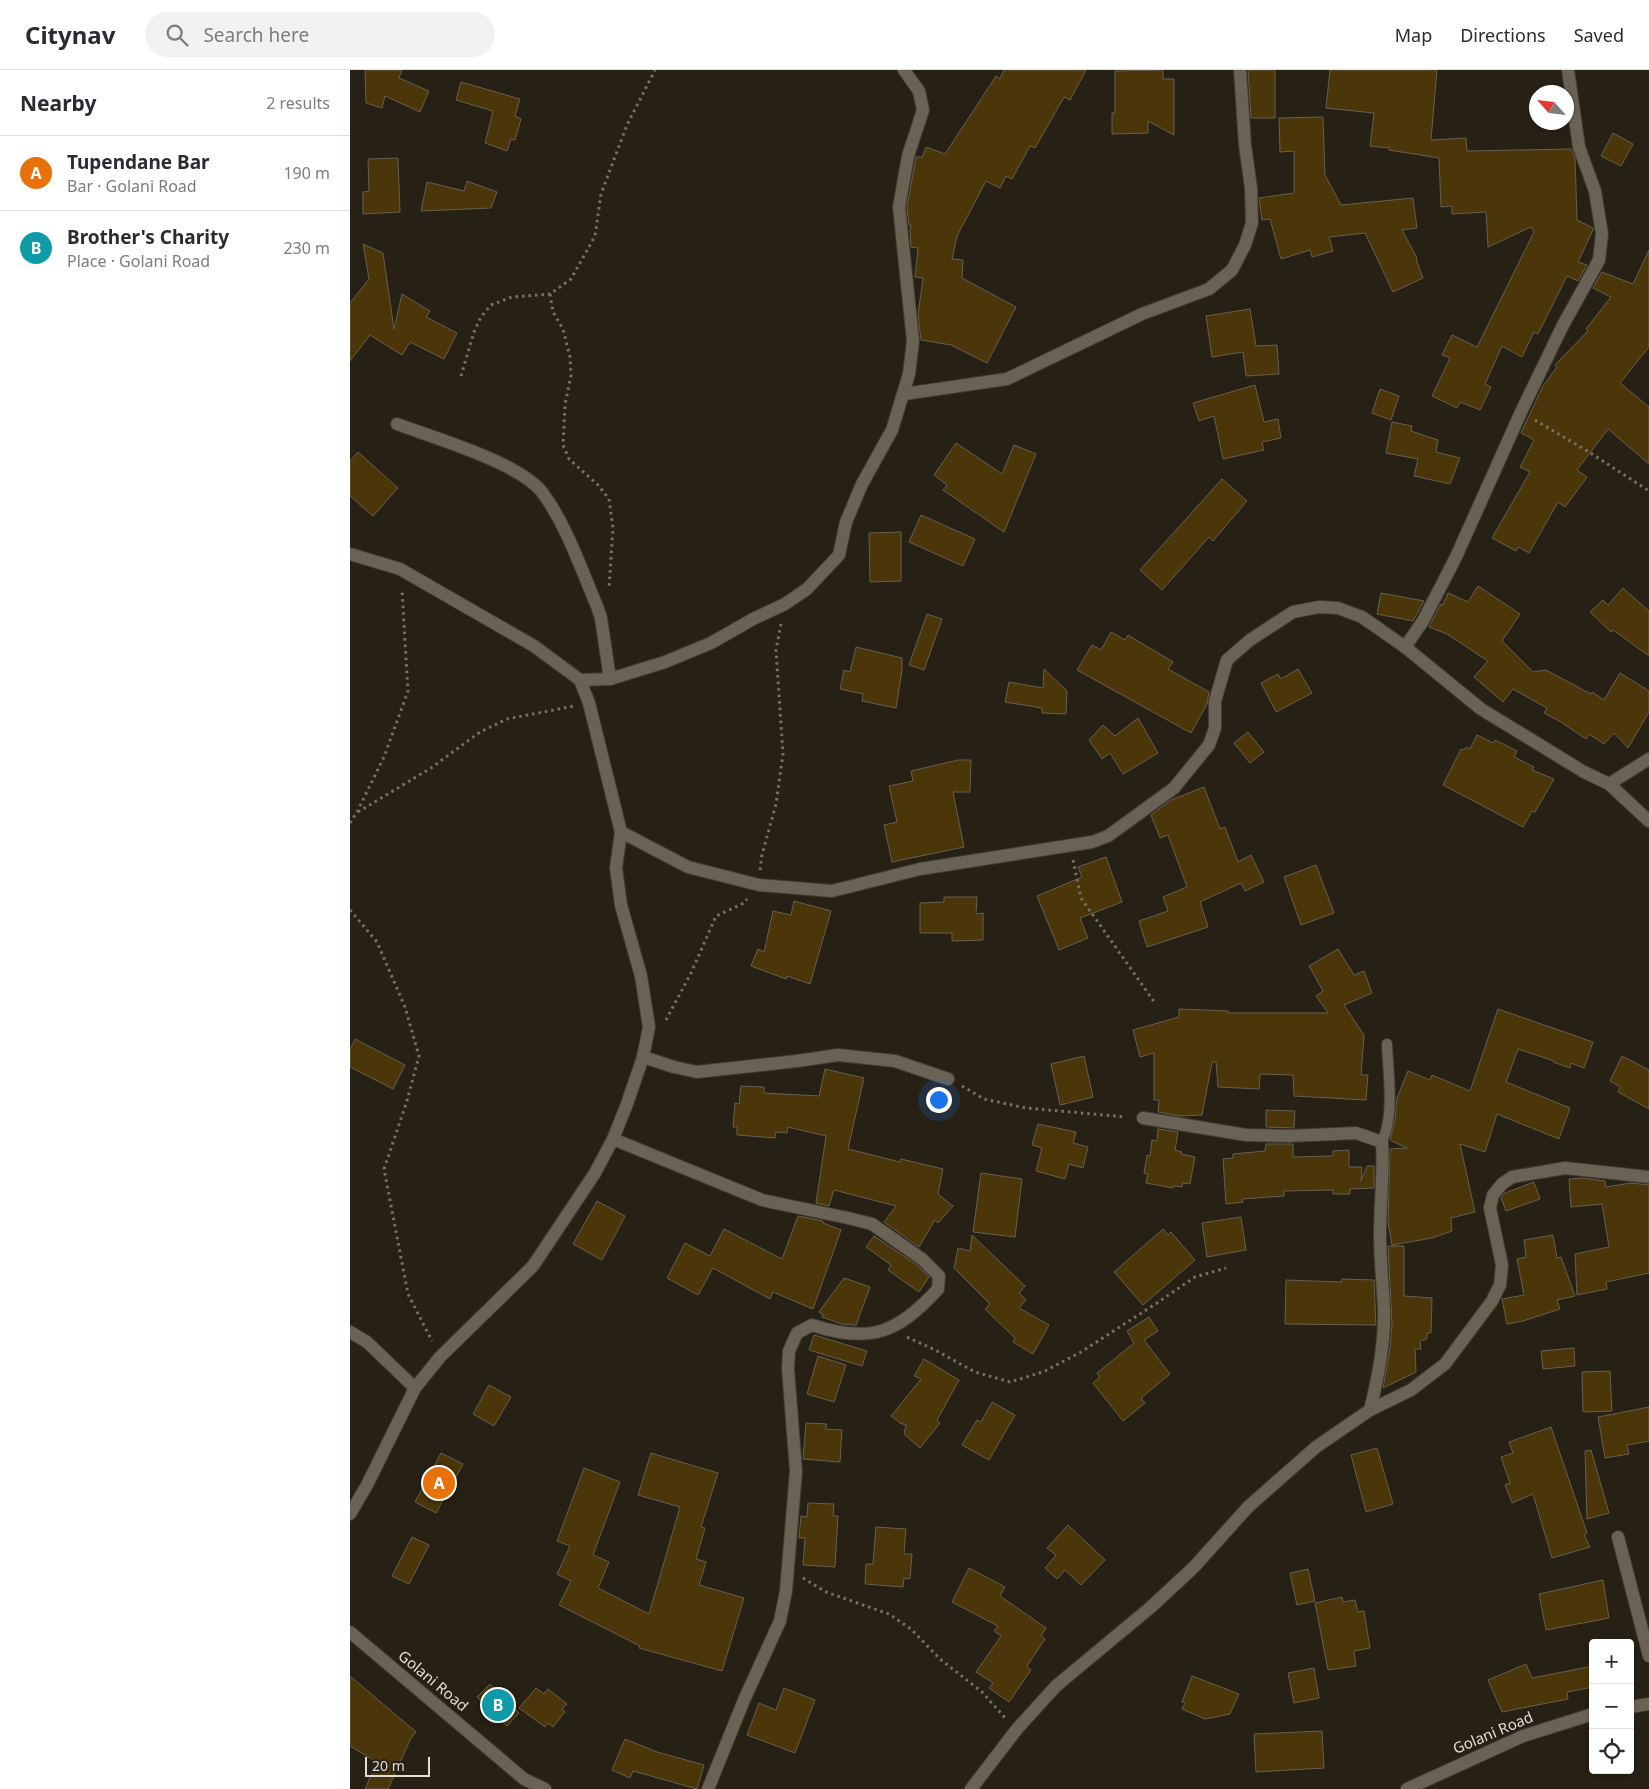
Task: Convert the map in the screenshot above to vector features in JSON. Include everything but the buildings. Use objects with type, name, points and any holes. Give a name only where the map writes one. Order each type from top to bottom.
[{"type":"street","points":[[580,680],[610,679],[664,662],[710,643],[785,604],[807,589],[838,555],[846,522],[862,484],[892,430],[909,374],[913,341],[899,207],[908,156],[923,110],[919,91],[904,70]]},
{"type":"street","points":[[904,394],[1007,379],[1142,314],[1210,289],[1232,270],[1245,245],[1252,223],[1251,188],[1245,145],[1240,70]]},
{"type":"street","points":[[1405,647],[1423,621],[1456,557],[1521,412],[1562,328],[1599,260],[1602,234],[1595,191],[1580,147],[1568,70]]},
{"type":"street","points":[[397,424],[487,458],[519,473],[541,491],[561,524],[601,618],[610,679]]},
{"type":"street","points":[[350,554],[400,569],[534,646],[580,680],[589,703],[621,832],[616,868],[621,905],[641,976],[650,1026],[643,1057],[613,1139],[595,1174],[533,1266],[440,1357],[415,1388],[368,1485],[350,1514]]},
{"type":"street","points":[[621,832],[688,867],[758,885],[832,891],[920,869],[1092,842],[1108,836],[1174,788],[1209,745],[1215,728],[1215,701],[1227,660],[1250,640],[1293,612],[1319,607],[1338,608],[1362,618],[1405,647],[1481,708],[1584,772],[1609,784],[1649,821]]},
{"type":"street","points":[[1609,784],[1649,759]]},
{"type":"street","points":[[643,1057],[696,1072],[838,1055],[895,1061],[948,1079]]},
{"type":"street","points":[[1143,1118],[1246,1135],[1289,1136],[1356,1133],[1382,1142],[1384,1166],[1380,1208],[1380,1236],[1384,1313],[1379,1374],[1370,1410]]},
{"type":"street","points":[[613,1139],[762,1200],[872,1224],[922,1259],[939,1276],[938,1289],[921,1308],[890,1328],[859,1335],[832,1332],[812,1325],[797,1333],[789,1351],[788,1369],[796,1471],[786,1591],[780,1621],[744,1700],[708,1789]]},
{"type":"street","points":[[971,1789],[1017,1730],[1056,1686],[1151,1607],[1194,1567],[1248,1506],[1316,1447],[1370,1410],[1411,1390],[1445,1364],[1492,1301],[1500,1285],[1502,1266],[1490,1208],[1493,1195],[1502,1184],[1512,1177],[1565,1168],[1649,1177]]},
{"type":"street","points":[[350,1332],[367,1342],[415,1388]]},
{"type":"street","points":[[1618,1537],[1649,1656]]},
{"type":"street","name":"Golani Road","points":[[350,1632],[522,1784],[545,1789]]},
{"type":"street","points":[[1634,1706],[1649,1704]]},
{"type":"street","name":"Golani Road","points":[[1407,1789],[1523,1736],[1589,1715]]},
{"type":"lane","points":[[1382,1142],[1389,1114],[1387,1044]]},
{"type":"path","points":[[461,376],[474,332],[481,317],[491,305],[512,298],[550,294],[571,279],[594,236],[601,194],[627,126],[655,70]]},
{"type":"path","points":[[550,294],[553,312],[563,329],[570,357],[571,375],[565,405],[563,445],[569,459],[598,485],[609,499],[613,528],[610,583],[601,618]]},
{"type":"path","points":[[1521,412],[1589,452],[1649,491]]},
{"type":"path","points":[[350,823],[384,757],[408,691],[400,569]]},
{"type":"path","points":[[650,1026],[664,1023],[691,974],[716,916],[744,902],[758,885],[762,855],[776,804],[783,754],[776,650],[785,604]]},
{"type":"path","points":[[357,812],[430,768],[480,732],[507,720],[589,703]]},
{"type":"path","points":[[1066,846],[1072,858],[1080,898],[1155,1003]]},
{"type":"path","points":[[350,910],[377,942],[405,1007],[419,1056],[406,1104],[384,1169],[408,1294],[440,1357]]},
{"type":"path","points":[[948,1079],[984,1099],[1026,1108],[1143,1118]]},
{"type":"path","points":[[890,1328],[976,1372],[1010,1382],[1043,1372],[1081,1352],[1195,1276],[1226,1268]]},
{"type":"path","points":[[787,1570],[826,1592],[889,1614],[911,1629],[940,1658],[982,1692],[1017,1730]]},
{"type":"place","name":"Tupendane Bar","points":[[439,1483]]},
{"type":"place","name":"Brother's Charity","points":[[498,1705]]}]
